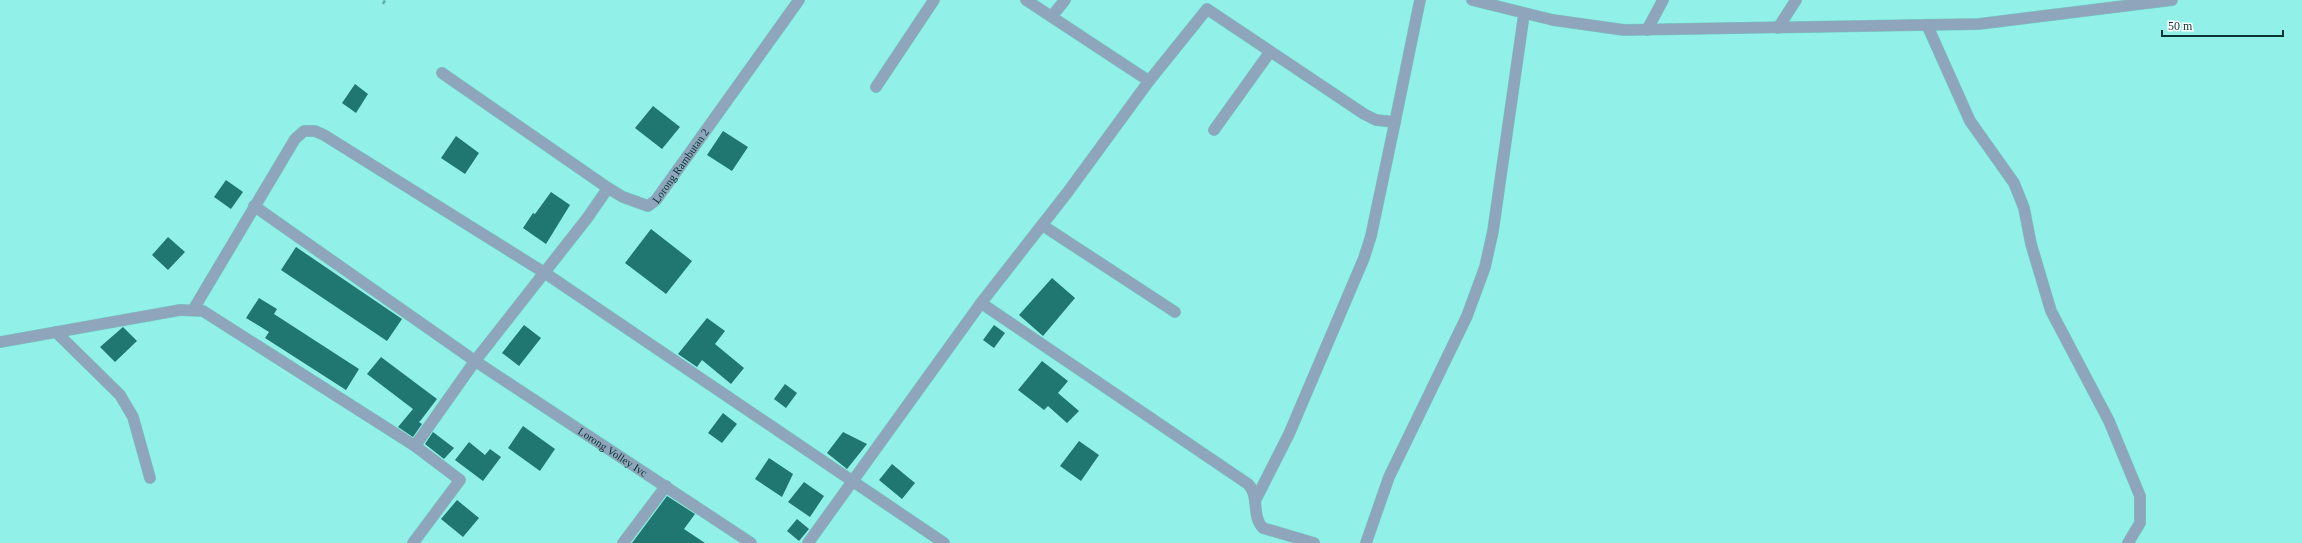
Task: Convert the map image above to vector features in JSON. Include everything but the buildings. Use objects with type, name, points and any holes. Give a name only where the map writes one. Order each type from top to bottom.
[{"type":"street","name":"Lorong Rambutan 2","points":[[442,73],[608,188],[643,206],[648,206],[653,203],[799,0]]},
{"type":"street","points":[[876,87],[934,0]]},
{"type":"street","points":[[1026,0],[1149,82]]},
{"type":"street","points":[[1052,16],[1065,0]]},
{"type":"street","points":[[808,543],[981,303],[1042,225],[1149,82],[1214,0]]},
{"type":"street","points":[[1255,501],[1289,434],[1364,258],[1371,236],[1420,0]]},
{"type":"street","points":[[1472,0],[1524,14],[1573,24],[1624,30],[1979,24],[2021,20],[2172,0]]},
{"type":"street","points":[[1647,30],[1663,0]]},
{"type":"street","points":[[1778,28],[1796,0]]},
{"type":"street","points":[[1207,9],[1371,118],[1394,122]]},
{"type":"street","points":[[1366,543],[1389,477],[1452,343],[1467,316],[1485,267],[1493,231],[1524,14]]},
{"type":"street","points":[[1927,25],[1970,121],[2014,183],[2024,208],[2031,244],[2051,311],[2109,421],[2140,496],[2140,524],[2128,543]]},
{"type":"street","points":[[1214,130],[1270,52]]},
{"type":"street","points":[[193,310],[295,139],[304,131],[315,131],[324,135],[545,273],[944,543]]},
{"type":"street","points":[[415,446],[475,361],[545,273],[608,188]]},
{"type":"street","name":"Lorong Volley Ivc","points":[[254,206],[475,361],[752,543]]},
{"type":"street","points":[[1042,225],[1175,312]]},
{"type":"street","points":[[981,303],[1241,479],[1252,488],[1259,522],[1263,528],[1314,543]]},
{"type":"street","points":[[0,342],[180,310],[203,311],[415,446],[460,480],[413,543]]},
{"type":"street","points":[[56,332],[120,395],[133,417],[150,478]]},
{"type":"street","points":[[624,543],[666,486]]},
{"type":"path","points":[[383,4],[385,0]]}]
